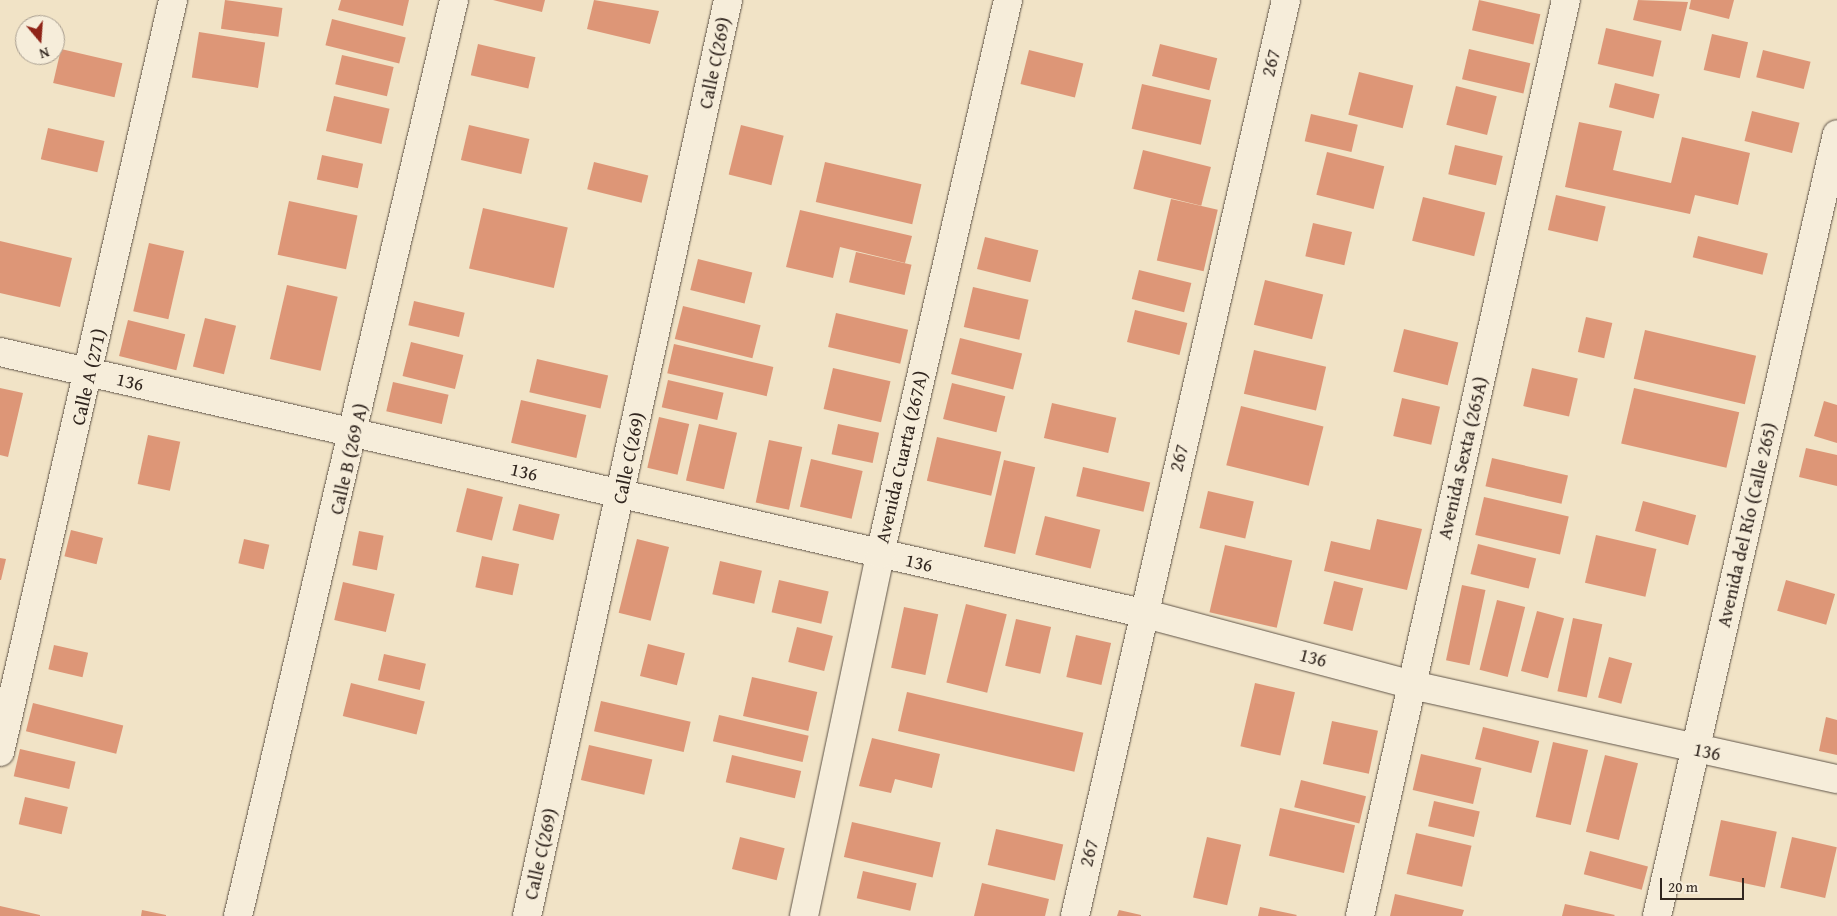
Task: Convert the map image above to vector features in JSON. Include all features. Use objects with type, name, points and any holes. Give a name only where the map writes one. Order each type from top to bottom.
[{"type":"street","name":"Calle A (271)","points":[[0,752],[90,373],[173,0]]},
{"type":"street","name":"Calle B (269 A)","points":[[238,916],[355,433],[454,0]]},
{"type":"street","name":"Calle C(269)","points":[[527,916],[728,0]]},
{"type":"street","name":"Avenida Cuarta (267A)","points":[[804,916],[880,554],[1008,0]]},
{"type":"street","name":"267","points":[[1075,916],[1142,613],[1286,0]]},
{"type":"street","name":"Avenida Sexta (265A)","points":[[1360,916],[1566,0]]},
{"type":"street","name":"Avenida del Río (Calle 265)","points":[[1657,916],[1837,134]]},
{"type":"street","name":"136","points":[[0,352],[1142,613],[1412,685],[1695,750],[1837,779]]},
{"type":"building","points":[[225,0],[282,8],[278,37],[221,29]]},
{"type":"building","points":[[341,0],[409,0],[403,26],[338,10]]},
{"type":"building","points":[[493,0],[545,0],[542,12]]},
{"type":"building","points":[[594,0],[659,11],[650,44],[587,29]]},
{"type":"building","points":[[1479,0],[1540,14],[1533,44],[1472,30]]},
{"type":"building","points":[[1638,0],[1688,2],[1681,31],[1633,20]]},
{"type":"building","points":[[1691,0],[1734,0],[1729,19],[1689,9]]},
{"type":"building","points":[[332,19],[406,37],[399,64],[325,45]]},
{"type":"building","points":[[1606,28],[1662,41],[1653,77],[1598,64]]},
{"type":"building","points":[[199,32],[265,42],[258,88],[192,77]]},
{"type":"building","points":[[1712,34],[1748,42],[1740,78],[1704,70]]},
{"type":"building","points":[[478,44],[535,57],[528,88],[471,75]]},
{"type":"building","points":[[1160,44],[1217,58],[1209,90],[1152,76]]},
{"type":"building","points":[[1469,49],[1530,63],[1523,93],[1462,79]]},
{"type":"building","points":[[65,50],[122,63],[115,97],[53,83],[57,65],[65,65]]},
{"type":"building","points":[[1029,50],[1083,64],[1075,98],[1021,84]]},
{"type":"building","points":[[1763,50],[1811,62],[1804,89],[1756,77]]},
{"type":"building","points":[[342,55],[394,67],[387,96],[335,84]]},
{"type":"building","points":[[1359,72],[1413,86],[1403,128],[1348,115]]},
{"type":"building","points":[[1615,83],[1660,94],[1654,118],[1609,107]]},
{"type":"building","points":[[1142,84],[1211,100],[1201,145],[1132,129]]},
{"type":"building","points":[[1456,86],[1497,96],[1487,135],[1446,125]]},
{"type":"building","points":[[334,96],[390,109],[381,144],[326,131]]},
{"type":"building","points":[[1752,111],[1800,123],[1792,153],[1745,141]]},
{"type":"building","points":[[1311,114],[1358,125],[1351,152],[1305,141]]},
{"type":"building","points":[[1579,122],[1622,131],[1613,170],[1671,183],[1682,137],[1750,153],[1738,205],[1695,195],[1690,214],[1565,187]]},
{"type":"building","points":[[469,125],[529,139],[521,174],[461,160]]},
{"type":"building","points":[[741,125],[784,136],[771,185],[729,174]]},
{"type":"building","points":[[48,128],[105,141],[97,172],[41,159]]},
{"type":"building","points":[[1455,145],[1503,156],[1496,185],[1448,174]]},
{"type":"building","points":[[1143,150],[1211,167],[1201,206],[1133,189]]},
{"type":"building","points":[[1327,152],[1384,166],[1374,209],[1316,195]]},
{"type":"building","points":[[322,155],[363,164],[358,188],[317,179]]},
{"type":"building","points":[[594,162],[648,176],[642,203],[587,189]]},
{"type":"building","points":[[825,162],[921,184],[912,224],[816,202]]},
{"type":"building","points":[[1556,195],[1606,206],[1598,242],[1548,230]]},
{"type":"building","points":[[1423,197],[1485,212],[1474,256],[1412,241]]},
{"type":"building","points":[[1171,199],[1218,210],[1204,271],[1157,260]]},
{"type":"building","points":[[289,201],[357,216],[346,269],[278,255]]},
{"type":"building","points":[[483,208],[568,228],[554,288],[469,268]]},
{"type":"building","points":[[800,210],[912,236],[905,263],[840,247],[833,278],[786,267]]},
{"type":"building","points":[[1313,223],[1352,232],[1344,265],[1305,256]]},
{"type":"building","points":[[1698,236],[1768,253],[1763,275],[1693,257]]},
{"type":"building","points":[[985,237],[1038,250],[1030,282],[977,269]]},
{"type":"building","points":[[0,241],[72,258],[60,307],[0,293]]},
{"type":"building","points":[[149,243],[184,251],[168,319],[133,311]]},
{"type":"building","points":[[856,252],[912,265],[905,295],[849,282]]},
{"type":"building","points":[[698,259],[752,273],[745,304],[690,290]]},
{"type":"building","points":[[1139,270],[1191,283],[1184,312],[1132,299]]},
{"type":"building","points":[[1265,280],[1323,295],[1312,339],[1254,325]]},
{"type":"building","points":[[287,285],[338,297],[321,371],[270,359]]},
{"type":"building","points":[[973,287],[1029,300],[1019,340],[964,327]]},
{"type":"building","points":[[414,301],[465,313],[459,337],[408,325]]},
{"type":"building","points":[[683,306],[761,325],[752,358],[675,339]]},
{"type":"building","points":[[1135,310],[1187,323],[1179,355],[1127,342]]},
{"type":"building","points":[[836,313],[908,330],[900,364],[828,347]]},
{"type":"building","points":[[1586,317],[1612,323],[1604,358],[1578,352]]},
{"type":"building","points":[[205,318],[236,326],[224,374],[193,367]]},
{"type":"building","points":[[128,320],[185,334],[176,370],[119,356]]},
{"type":"building","points":[[1404,329],[1458,343],[1448,385],[1393,372]]},
{"type":"building","points":[[1645,330],[1756,356],[1745,404],[1634,379]]},
{"type":"building","points":[[960,338],[1022,353],[1013,389],[951,374]]},
{"type":"building","points":[[411,342],[463,355],[455,389],[403,376]]},
{"type":"building","points":[[674,344],[773,367],[767,396],[667,373]]},
{"type":"building","points":[[1254,350],[1326,367],[1316,410],[1244,394]]},
{"type":"building","points":[[537,359],[608,375],[600,409],[529,392]]},
{"type":"building","points":[[833,368],[890,381],[881,422],[824,409]]},
{"type":"building","points":[[1532,368],[1578,379],[1569,417],[1523,406]]},
{"type":"building","points":[[668,380],[724,393],[717,420],[662,407]]},
{"type":"building","points":[[393,382],[449,395],[442,424],[386,411]]},
{"type":"building","points":[[952,383],[1005,396],[996,432],[943,419]]},
{"type":"building","points":[[0,388],[23,393],[8,457],[0,455]]},
{"type":"building","points":[[1634,388],[1739,412],[1726,468],[1621,444]]},
{"type":"building","points":[[1402,398],[1440,407],[1431,445],[1393,436]]},
{"type":"building","points":[[521,400],[586,415],[576,458],[511,443]]},
{"type":"building","points":[[1824,401],[1837,405],[1837,443],[1814,436]]},
{"type":"building","points":[[1052,403],[1116,418],[1108,453],[1044,438]]},
{"type":"building","points":[[1241,406],[1323,427],[1309,486],[1226,465]]},
{"type":"building","points":[[659,417],[689,424],[678,475],[647,468]]},
{"type":"building","points":[[699,424],[737,433],[724,489],[686,481]]},
{"type":"building","points":[[838,424],[879,433],[873,463],[832,454]]},
{"type":"building","points":[[148,435],[180,442],[170,491],[138,484]]},
{"type":"building","points":[[937,437],[1001,452],[991,496],[927,481]]},
{"type":"building","points":[[769,440],[802,447],[789,510],[756,503]]},
{"type":"building","points":[[1806,448],[1837,455],[1837,486],[1799,477]]},
{"type":"building","points":[[1492,458],[1568,476],[1561,504],[1485,486]]},
{"type":"building","points":[[811,459],[863,471],[852,519],[800,507]]},
{"type":"building","points":[[1004,460],[1035,467],[1015,554],[984,547]]},
{"type":"building","points":[[1083,467],[1150,483],[1143,512],[1076,496]]},
{"type":"building","points":[[467,488],[503,497],[492,541],[456,532]]},
{"type":"building","points":[[1208,491],[1254,502],[1245,539],[1199,528]]},
{"type":"building","points":[[1484,497],[1569,517],[1560,555],[1475,535]]},
{"type":"building","points":[[1643,501],[1696,515],[1688,545],[1635,531]]},
{"type":"building","points":[[519,504],[560,514],[553,540],[512,530]]},
{"type":"building","points":[[1045,516],[1100,530],[1091,569],[1035,555]]},
{"type":"building","points":[[1377,519],[1422,529],[1407,590],[1324,571],[1331,541],[1370,550]]},
{"type":"building","points":[[71,530],[103,538],[96,564],[64,556]]},
{"type":"building","points":[[359,531],[384,536],[377,570],[352,565]]},
{"type":"building","points":[[1596,535],[1656,549],[1645,597],[1585,583]]},
{"type":"building","points":[[244,539],[269,545],[264,569],[238,563]]},
{"type":"building","points":[[637,539],[669,547],[651,621],[619,613]]},
{"type":"building","points":[[1478,544],[1536,559],[1529,589],[1471,574]]},
{"type":"building","points":[[1225,545],[1292,561],[1277,628],[1209,612]]},
{"type":"building","points":[[482,556],[519,564],[513,595],[475,587]]},
{"type":"building","points":[[0,558],[6,559],[1,580],[0,580]]},
{"type":"building","points":[[720,561],[762,571],[754,604],[712,594]]},
{"type":"building","points":[[779,580],[829,591],[821,624],[772,612]]},
{"type":"building","points":[[1786,580],[1835,594],[1826,625],[1777,611]]},
{"type":"building","points":[[1334,581],[1363,588],[1352,631],[1323,624]]},
{"type":"building","points":[[343,582],[395,594],[386,632],[334,620]]},
{"type":"building","points":[[1462,585],[1485,590],[1469,665],[1446,660]]},
{"type":"building","points":[[1497,600],[1525,607],[1508,677],[1480,670]]},
{"type":"building","points":[[966,604],[1007,614],[987,693],[946,683]]},
{"type":"building","points":[[904,607],[938,614],[925,675],[891,668]]},
{"type":"building","points":[[1537,611],[1564,618],[1548,678],[1521,671]]},
{"type":"building","points":[[1573,618],[1602,624],[1587,698],[1557,691]]},
{"type":"building","points":[[1016,619],[1051,627],[1040,674],[1005,666]]},
{"type":"building","points":[[797,627],[833,636],[824,671],[788,662]]},
{"type":"building","points":[[1076,635],[1111,643],[1101,685],[1066,677]]},
{"type":"building","points":[[648,644],[685,653],[677,685],[640,676]]},
{"type":"building","points":[[54,645],[88,653],[82,677],[48,669]]},
{"type":"building","points":[[384,654],[426,664],[420,690],[378,680]]},
{"type":"building","points":[[1609,657],[1632,663],[1621,704],[1598,698]]},
{"type":"building","points":[[752,677],[817,692],[808,731],[743,716]]},
{"type":"building","points":[[351,683],[425,701],[417,734],[343,716]]},
{"type":"building","points":[[1255,683],[1295,692],[1280,756],[1240,746]]},
{"type":"building","points":[[907,692],[1083,733],[1074,772],[898,731]]},
{"type":"building","points":[[601,701],[691,722],[684,752],[594,731]]},
{"type":"building","points":[[33,703],[123,725],[116,754],[26,731]]},
{"type":"building","points":[[719,715],[809,736],[803,762],[713,741]]},
{"type":"building","points":[[1826,717],[1837,720],[1837,755],[1819,751]]},
{"type":"building","points":[[1332,721],[1378,731],[1369,774],[1323,764]]},
{"type":"building","points":[[1483,727],[1539,741],[1531,773],[1475,759]]},
{"type":"building","points":[[872,738],[940,754],[932,788],[895,779],[891,793],[859,786]]},
{"type":"building","points":[[1553,742],[1588,750],[1571,825],[1536,817]]},
{"type":"building","points":[[589,745],[652,760],[644,795],[581,780]]},
{"type":"building","points":[[20,749],[76,762],[69,789],[14,776]]},
{"type":"building","points":[[1421,754],[1481,768],[1473,804],[1413,790]]},
{"type":"building","points":[[732,755],[801,771],[795,798],[726,782]]},
{"type":"building","points":[[1605,755],[1638,763],[1619,840],[1586,832]]},
{"type":"building","points":[[1301,780],[1366,796],[1359,823],[1294,807]]},
{"type":"building","points":[[25,797],[68,807],[62,834],[19,824]]},
{"type":"building","points":[[1434,801],[1480,812],[1474,837],[1428,826]]},
{"type":"building","points":[[1280,808],[1355,825],[1344,873],[1269,856]]},
{"type":"building","points":[[1721,820],[1777,832],[1765,888],[1709,876]]},
{"type":"building","points":[[852,822],[941,842],[933,878],[844,857]]},
{"type":"building","points":[[996,829],[1063,845],[1055,881],[988,865]]},
{"type":"building","points":[[1416,833],[1472,846],[1462,887],[1407,874]]},
{"type":"building","points":[[740,837],[785,848],[777,880],[732,869]]},
{"type":"building","points":[[1207,837],[1241,845],[1227,905],[1193,897]]},
{"type":"building","points":[[1792,837],[1837,847],[1825,898],[1780,888]]},
{"type":"building","points":[[1590,851],[1648,867],[1642,890],[1584,874]]},
{"type":"building","points":[[863,871],[917,883],[910,911],[857,898]]},
{"type":"building","points":[[982,883],[1049,899],[1045,916],[974,916]]},
{"type":"building","points":[[1395,894],[1464,910],[1462,916],[1390,916]]},
{"type":"building","points":[[1565,904],[1615,915],[1562,916]]},
{"type":"building","points":[[0,906],[40,915],[40,916],[0,916]]},
{"type":"building","points":[[1260,907],[1297,915],[1258,916]]},
{"type":"building","points":[[142,910],[166,915],[166,916],[141,916]]},
{"type":"building","points":[[1119,910],[1141,915],[1141,916],[1117,916]]}]
